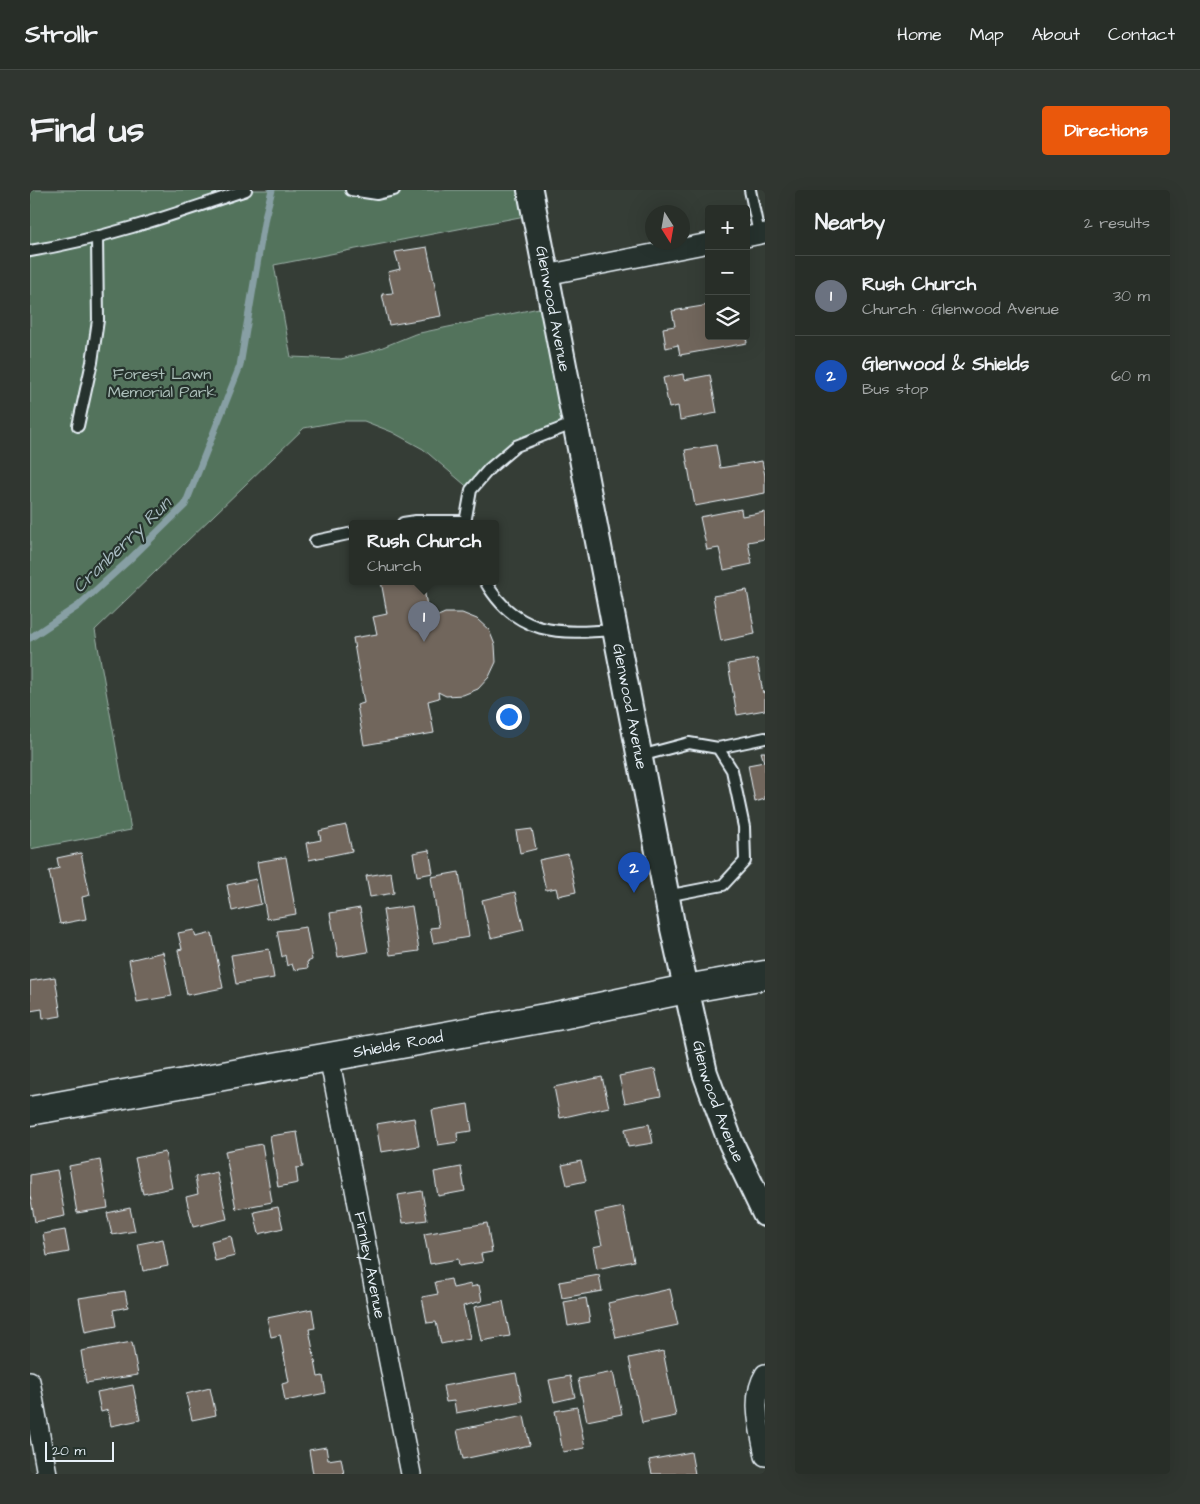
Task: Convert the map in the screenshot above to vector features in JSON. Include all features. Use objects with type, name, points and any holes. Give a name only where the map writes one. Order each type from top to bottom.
[{"type":"main road","name":"Shields Road","points":[[30,1111],[556,1016],[765,975]]},
{"type":"street","name":"Glenwood Avenue","points":[[530,190],[666,896],[705,1074],[731,1143],[765,1214]]},
{"type":"street","points":[[546,274],[705,244]]},
{"type":"street","name":"Firnley Avenue","points":[[329,1056],[411,1474]]},
{"type":"street","points":[[765,1374],[757,1394],[757,1413],[765,1454]]},
{"type":"street","points":[[30,1381],[47,1474]]},
{"type":"lane","points":[[30,251],[62,246],[124,231],[246,190]]},
{"type":"lane","points":[[351,190],[377,194],[394,190]]},
{"type":"lane","points":[[750,190],[757,235]]},
{"type":"lane","points":[[78,426],[92,362],[98,320],[97,237]]},
{"type":"lane","points":[[464,520],[471,490],[489,469],[516,446],[576,422]]},
{"type":"lane","points":[[315,541],[349,534]]},
{"type":"lane","points":[[487,585],[492,594],[515,618],[539,628],[576,633],[616,630]]},
{"type":"lane","points":[[640,756],[689,743],[718,748],[765,738]]},
{"type":"lane","points":[[666,896],[723,885],[746,861],[744,827],[732,770],[718,748]]},
{"type":"green space","name":"Forest Lawn Memorial Park","points":[[30,190],[530,190],[535,214],[274,265],[291,357],[341,359],[373,351],[415,334],[553,305],[576,422],[516,446],[471,490],[423,449],[392,432],[364,421],[341,421],[304,428],[95,630],[131,830],[30,849]]},
{"type":"building","points":[[427,247],[441,316],[389,325],[382,294],[393,293],[388,272],[400,269],[395,252]]},
{"type":"building","points":[[705,306],[705,340],[747,340],[747,343],[680,355],[678,345],[666,348],[663,328],[675,326],[672,311]]},
{"type":"building","points":[[683,374],[684,380],[710,375],[717,413],[680,420],[678,406],[669,408],[663,378]]},
{"type":"building","points":[[716,445],[720,468],[762,461],[765,476],[765,493],[695,506],[685,450]]},
{"type":"building","points":[[741,509],[742,516],[765,512],[765,539],[748,542],[752,564],[724,570],[719,548],[707,550],[700,517]]},
{"type":"building","points":[[382,585],[424,585],[429,620],[445,613],[462,613],[477,619],[489,630],[495,645],[496,662],[489,677],[478,689],[463,695],[446,696],[438,692],[439,698],[428,701],[434,733],[364,745],[357,705],[364,703],[353,638],[377,634],[373,617],[387,614]]},
{"type":"building","points":[[747,590],[755,634],[721,641],[713,596]]},
{"type":"building","points":[[757,659],[763,693],[765,692],[765,710],[737,715],[728,664]]},
{"type":"building","points":[[761,752],[765,752],[765,799],[755,802],[748,765],[764,762]]},
{"type":"building","points":[[346,825],[352,851],[309,860],[306,843],[321,840],[319,831]]},
{"type":"building","points":[[532,829],[536,849],[520,853],[516,831]]},
{"type":"building","points":[[429,850],[433,873],[417,876],[413,853]]},
{"type":"building","points":[[81,853],[90,895],[82,897],[86,919],[60,924],[49,871],[59,868],[57,858]]},
{"type":"building","points":[[568,854],[576,892],[558,896],[556,888],[546,890],[539,860]]},
{"type":"building","points":[[286,857],[296,914],[267,919],[257,862]]},
{"type":"building","points":[[391,872],[394,893],[370,897],[366,876]]},
{"type":"building","points":[[459,872],[469,937],[433,943],[430,928],[439,927],[431,877]]},
{"type":"building","points":[[256,879],[261,904],[232,911],[227,885]]},
{"type":"building","points":[[515,892],[524,930],[491,938],[482,900]]},
{"type":"building","points":[[412,906],[419,951],[390,955],[383,910]]},
{"type":"building","points":[[360,908],[368,952],[338,957],[330,913]]},
{"type":"building","points":[[306,927],[312,960],[307,962],[308,968],[294,970],[292,964],[287,966],[285,955],[282,957],[277,931]]},
{"type":"building","points":[[194,930],[196,937],[212,933],[223,988],[187,995],[178,950],[182,949],[178,933]]},
{"type":"building","points":[[269,949],[274,978],[236,984],[231,955]]},
{"type":"building","points":[[163,952],[172,996],[137,1002],[129,960]]},
{"type":"building","points":[[55,977],[61,1016],[43,1019],[42,1009],[30,1011],[30,981]]},
{"type":"building","points":[[655,1069],[661,1096],[625,1103],[619,1076]]},
{"type":"building","points":[[602,1077],[609,1107],[560,1118],[554,1087]]},
{"type":"building","points":[[468,1104],[472,1131],[457,1133],[458,1142],[438,1145],[432,1110]]},
{"type":"building","points":[[414,1118],[419,1146],[381,1152],[376,1124]]},
{"type":"building","points":[[649,1124],[653,1143],[628,1147],[625,1129]]},
{"type":"building","points":[[297,1132],[303,1167],[296,1168],[298,1183],[278,1187],[270,1136]]},
{"type":"building","points":[[262,1144],[272,1202],[236,1209],[225,1151]]},
{"type":"building","points":[[165,1152],[172,1188],[143,1194],[135,1158]]},
{"type":"building","points":[[100,1160],[108,1208],[77,1213],[69,1166]]},
{"type":"building","points":[[581,1161],[586,1181],[567,1185],[562,1165]]},
{"type":"building","points":[[461,1167],[465,1191],[438,1196],[434,1172]]},
{"type":"building","points":[[57,1170],[65,1216],[35,1222],[30,1195],[30,1175]]},
{"type":"building","points":[[217,1172],[227,1219],[193,1227],[186,1197],[198,1194],[195,1177]]},
{"type":"building","points":[[422,1191],[427,1220],[403,1223],[398,1195]]},
{"type":"building","points":[[278,1207],[283,1228],[259,1234],[254,1212]]},
{"type":"building","points":[[623,1207],[634,1261],[597,1269],[593,1247],[602,1245],[595,1213]]},
{"type":"building","points":[[130,1208],[135,1231],[112,1235],[107,1213]]},
{"type":"building","points":[[487,1223],[492,1252],[481,1254],[483,1262],[459,1266],[458,1259],[430,1264],[424,1234]]},
{"type":"building","points":[[65,1230],[69,1252],[47,1256],[43,1234]]},
{"type":"building","points":[[231,1236],[235,1256],[215,1261],[211,1241]]},
{"type":"building","points":[[163,1239],[168,1266],[143,1271],[138,1244]]},
{"type":"building","points":[[599,1275],[602,1291],[562,1298],[559,1282]]},
{"type":"building","points":[[451,1279],[453,1288],[471,1284],[471,1287],[479,1285],[482,1301],[463,1306],[470,1338],[441,1344],[436,1322],[427,1323],[422,1297],[438,1294],[435,1282]]},
{"type":"building","points":[[670,1289],[678,1325],[616,1338],[608,1303]]},
{"type":"building","points":[[125,1291],[128,1307],[113,1310],[116,1326],[85,1332],[79,1298]]},
{"type":"building","points":[[586,1298],[590,1322],[568,1326],[564,1302]]},
{"type":"building","points":[[503,1301],[510,1336],[481,1341],[474,1307]]},
{"type":"building","points":[[312,1309],[315,1328],[309,1329],[318,1377],[323,1376],[326,1393],[285,1401],[282,1384],[289,1382],[280,1335],[271,1337],[267,1318]]},
{"type":"building","points":[[132,1342],[138,1375],[86,1383],[81,1351]]},
{"type":"building","points":[[663,1351],[676,1416],[642,1423],[629,1358]]},
{"type":"building","points":[[613,1372],[622,1414],[587,1421],[578,1379]]},
{"type":"building","points":[[516,1373],[522,1401],[456,1413],[454,1401],[446,1402],[443,1386]]},
{"type":"building","points":[[570,1376],[575,1397],[554,1402],[549,1380]]},
{"type":"building","points":[[133,1385],[140,1420],[111,1426],[108,1410],[101,1412],[97,1392]]},
{"type":"building","points":[[210,1388],[216,1415],[192,1420],[186,1394]]},
{"type":"building","points":[[577,1407],[585,1448],[563,1452],[555,1411]]},
{"type":"building","points":[[524,1416],[530,1445],[463,1459],[457,1430]]},
{"type":"building","points":[[326,1447],[328,1460],[341,1458],[344,1474],[313,1474],[309,1450]]},
{"type":"building","points":[[691,1452],[695,1474],[652,1474],[649,1460]]},
{"type":"waterway","name":"Cranberry Run","points":[[30,638],[78,606],[127,562],[185,505],[240,366],[265,217],[272,190]]},
{"type":"place","name":"Rush Church","points":[[424,642]]},
{"type":"place","name":"Glenwood & Shields","points":[[634,893]]}]
